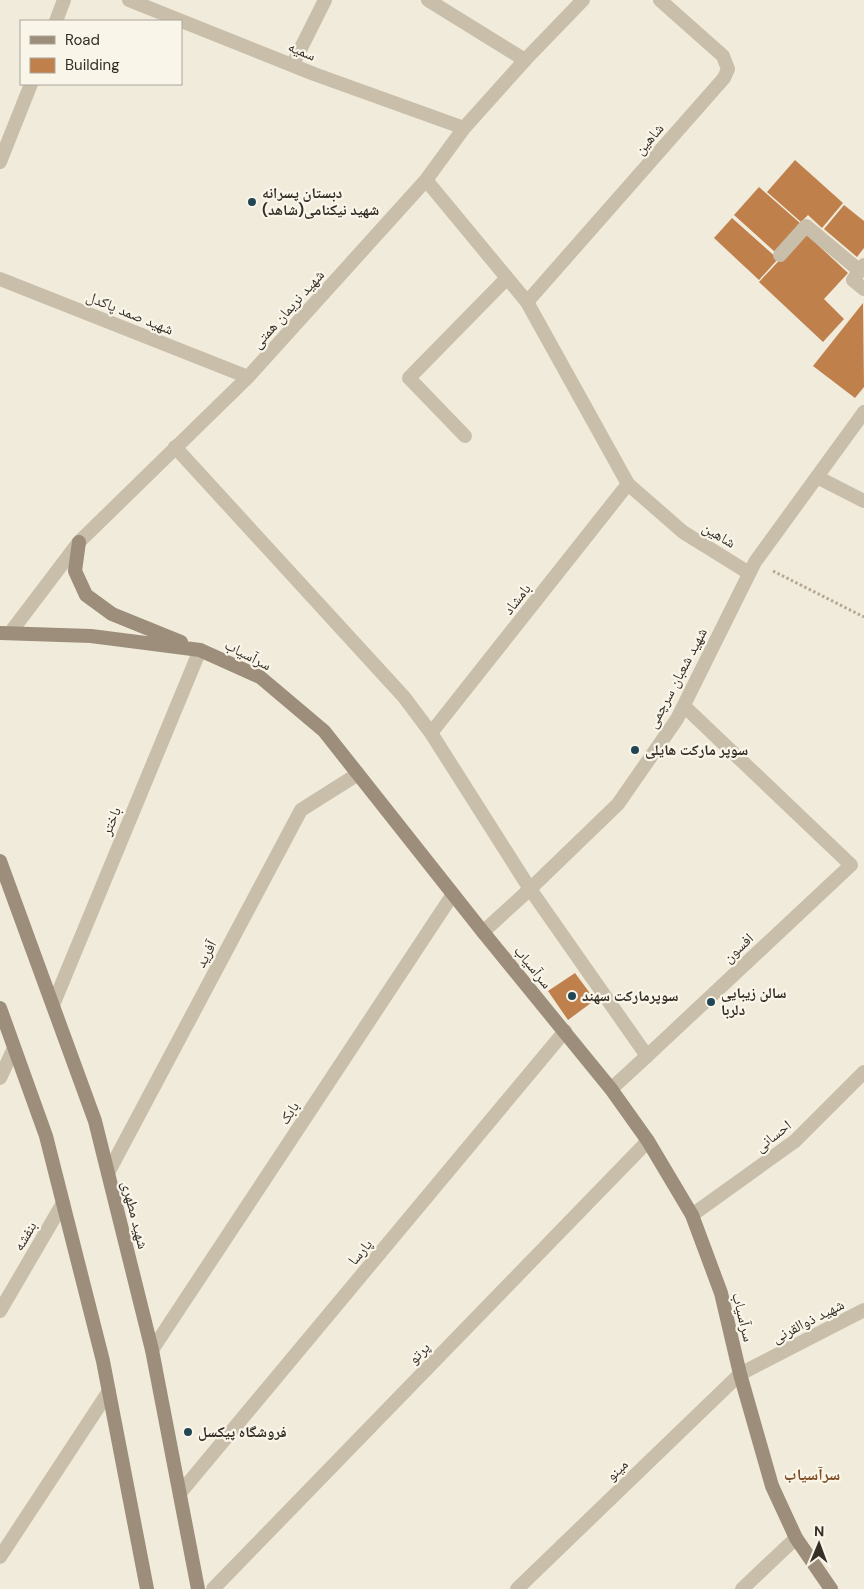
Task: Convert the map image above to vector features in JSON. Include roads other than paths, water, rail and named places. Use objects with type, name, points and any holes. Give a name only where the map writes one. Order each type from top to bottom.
[{"type":"main road","points":[[79,542],[75,571],[86,595],[112,614],[200,650]]},
{"type":"main road","name":"سرآسیاب","points":[[5,633],[91,636],[200,650],[260,677],[324,730],[483,932],[565,1031],[648,1140],[692,1215],[721,1293],[740,1374],[772,1486],[796,1538],[831,1589]]},
{"type":"main road","name":"شهید مطهری","points":[[0,861],[95,1121],[152,1350],[198,1589]]},
{"type":"main road","points":[[0,1008],[46,1136],[63,1203],[109,1391],[147,1589]]},
{"type":"street","points":[[56,20],[64,0]]},
{"type":"street","name":"سمیه","points":[[129,0],[180,20]]},
{"type":"street","points":[[293,64],[325,0]]},
{"type":"street","points":[[428,0],[525,60]]},
{"type":"street","name":"شهید نریمان همتی","points":[[5,633],[79,542],[248,377],[426,180],[464,128],[525,60],[583,0]]},
{"type":"street","name":"شاهین","points":[[527,302],[724,78],[728,69],[723,56],[660,0]]},
{"type":"street","name":"سمیه","points":[[182,21],[464,128]]},
{"type":"street","points":[[0,162],[31,85]]},
{"type":"street","name":"شاهین","points":[[426,180],[527,302],[628,484],[683,532],[752,567]]},
{"type":"street","points":[[780,255],[806,226],[862,268],[853,280],[864,289]]},
{"type":"street","points":[[465,436],[408,378],[507,278]]},
{"type":"street","name":"شهید صمد پاکدل","points":[[0,279],[248,377]]},
{"type":"street","name":"شهید شعبان سرچمی","points":[[483,932],[618,804],[677,720],[752,567],[864,412]]},
{"type":"street","points":[[175,447],[404,697],[431,733],[530,889],[647,1056]]},
{"type":"street","points":[[817,477],[864,501]]},
{"type":"street","name":"بامشاد","points":[[431,733],[628,484]]},
{"type":"street","name":"باختر","points":[[53,1006],[200,650]]},
{"type":"street","name":"افسون","points":[[611,1090],[851,865],[684,706]]},
{"type":"street","name":"آفرید","points":[[108,1173],[301,810],[358,774]]},
{"type":"street","name":"بابک","points":[[152,1350],[454,894]]},
{"type":"street","name":"پارسا","points":[[180,1493],[565,1031]]},
{"type":"street","points":[[0,1078],[14,1048]]},
{"type":"street","name":"احسانی","points":[[692,1215],[795,1141],[864,1072]]},
{"type":"street","name":"پرتو","points":[[214,1589],[648,1140]]},
{"type":"street","name":"بنفشه","points":[[0,1311],[63,1203]]},
{"type":"street","name":"شهید ذوالقرنی","points":[[740,1374],[864,1310]]},
{"type":"street","name":"مینو","points":[[517,1589],[740,1374]]},
{"type":"street","points":[[0,1557],[109,1391]]},
{"type":"street","points":[[742,1589],[796,1538]]},
{"type":"place","name":"دبستان پسرانه شهید نیکنامی(شاهد)","points":[[252,202]]},
{"type":"place","name":"سوپر مارکت هایلی","points":[[635,750]]},
{"type":"place","name":"سوپرمارکت سهند","points":[[572,996]]},
{"type":"place","name":"سالن زیبایی دلربا","points":[[711,1002]]},
{"type":"place","name":"فروشگاه پیکسل","points":[[188,1432]]},
{"type":"district","name":"سرآسیاب","points":[[812,1474]]}]
